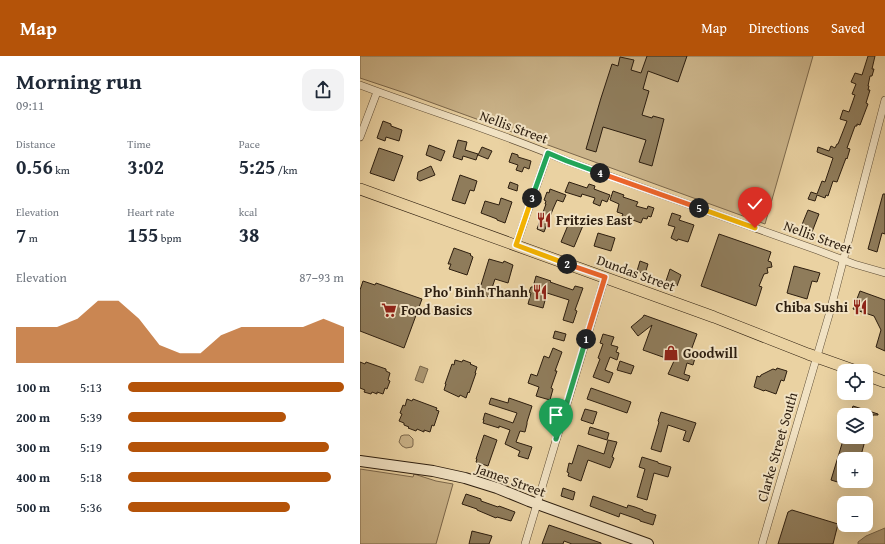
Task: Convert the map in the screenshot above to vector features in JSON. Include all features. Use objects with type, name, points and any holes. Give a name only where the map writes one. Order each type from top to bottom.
[{"type":"main road","name":"Dundas Street","points":[[360,189],[729,322],[837,364]]},
{"type":"main road","points":[[873,378],[885,382]]},
{"type":"street","name":"Nellis Street","points":[[360,85],[567,161],[844,260],[885,273]]},
{"type":"street","points":[[360,137],[377,92]]},
{"type":"street","name":"Clarke Street South","points":[[762,544],[829,315],[885,100]]},
{"type":"street","points":[[516,245],[548,153]]},
{"type":"street","points":[[524,544],[605,277]]},
{"type":"street","name":"James Street","points":[[360,461],[455,475],[496,488],[648,544]]},
{"type":"shaded area","points":[[360,56],[813,56],[765,224],[360,78]]},
{"type":"shaded area","points":[[420,366],[428,369],[423,383],[415,380]]},
{"type":"shaded area","points":[[409,435],[413,439],[412,447],[406,448],[399,442],[401,436]]},
{"type":"shaded area","points":[[360,469],[413,477],[414,474],[436,481],[453,484],[436,544],[360,544]]},
{"type":"shaded area","points":[[885,528],[885,544],[858,544],[858,542],[866,536]]},
{"type":"building","points":[[647,56],[687,56],[678,82],[648,71],[643,89],[649,91],[642,115],[664,119],[652,166],[639,162],[646,140],[603,127],[596,152],[586,149],[612,64],[618,66],[620,57],[634,60],[631,70],[641,73]]},
{"type":"building","points":[[868,56],[875,56],[872,69],[874,69],[872,76],[870,76],[868,86],[868,90],[870,90],[866,103],[868,104],[860,125],[857,124],[857,126],[855,126],[847,148],[850,149],[847,159],[846,158],[837,182],[833,181],[828,196],[826,195],[825,198],[817,195],[815,201],[808,199],[811,192],[817,194],[822,181],[825,182],[833,158],[817,152],[818,147],[829,151],[831,146],[835,148],[838,144],[847,121],[840,119],[843,110],[849,112],[855,95],[852,94],[856,84],[851,82],[855,73],[862,75]]},
{"type":"building","points":[[383,121],[402,130],[399,141],[386,137],[385,141],[377,138]]},
{"type":"building","points":[[458,140],[467,142],[465,150],[478,154],[476,160],[463,156],[462,160],[453,157]]},
{"type":"building","points":[[429,145],[445,151],[441,161],[426,155]]},
{"type":"building","points":[[482,147],[492,151],[488,159],[478,155]]},
{"type":"building","points":[[379,148],[403,156],[394,181],[370,173]]},
{"type":"building","points":[[512,153],[518,155],[518,157],[531,161],[529,169],[524,167],[522,172],[516,170],[518,165],[509,162]]},
{"type":"building","points":[[431,166],[435,175],[420,181],[417,179],[418,172]]},
{"type":"building","points":[[460,175],[477,181],[474,191],[470,190],[465,204],[452,200]]},
{"type":"building","points":[[510,182],[518,185],[517,191],[508,188]]},
{"type":"building","points":[[569,182],[587,188],[589,184],[595,186],[594,189],[610,195],[607,202],[602,200],[600,206],[593,203],[595,198],[582,194],[581,197],[565,192]]},
{"type":"building","points":[[550,189],[566,195],[563,202],[557,200],[544,232],[537,229],[546,204],[546,201],[544,200]]},
{"type":"building","points":[[613,191],[624,195],[623,197],[638,202],[636,206],[647,209],[648,206],[654,208],[651,217],[648,216],[647,219],[643,218],[641,223],[622,216],[623,214],[617,212],[619,204],[610,200]]},
{"type":"building","points":[[883,194],[885,194],[885,234],[882,233],[877,252],[868,249]]},
{"type":"building","points":[[501,198],[512,202],[505,223],[481,213],[485,201],[499,205]]},
{"type":"building","points":[[808,210],[819,214],[812,232],[801,227]]},
{"type":"building","points":[[672,213],[681,216],[679,220],[694,225],[688,242],[678,239],[677,241],[671,238],[675,227],[668,225]]},
{"type":"building","points":[[571,218],[584,223],[574,247],[561,242]]},
{"type":"building","points":[[598,233],[615,238],[611,251],[594,246]]},
{"type":"building","points":[[719,234],[771,252],[768,261],[771,262],[772,267],[767,268],[768,273],[764,274],[759,286],[762,287],[756,306],[701,286]]},
{"type":"building","points":[[454,248],[471,254],[470,255],[473,257],[467,275],[449,269],[451,264],[448,264]]},
{"type":"building","points":[[489,259],[503,263],[504,261],[513,265],[508,283],[495,279],[489,297],[475,292],[478,284],[481,285]]},
{"type":"building","points":[[640,261],[648,264],[645,274],[637,271]]},
{"type":"building","points":[[794,266],[820,273],[817,282],[812,281],[807,299],[787,293]]},
{"type":"building","points":[[670,269],[681,275],[677,286],[666,281]]},
{"type":"building","points":[[536,276],[573,290],[575,286],[583,288],[575,310],[577,311],[573,323],[563,320],[569,300],[547,293],[543,308],[528,304],[531,293],[529,292],[531,287],[533,287]]},
{"type":"building","name":"Food Basics","points":[[363,281],[375,285],[376,283],[422,299],[404,348],[360,331],[360,290]]},
{"type":"building","points":[[860,291],[885,300],[885,351],[876,347],[881,330],[874,316],[853,309]]},
{"type":"building","name":"Goodwill","points":[[644,315],[697,334],[689,356],[695,358],[693,365],[687,363],[684,374],[690,376],[688,381],[668,374],[674,361],[643,350],[652,325],[638,336],[631,327]]},
{"type":"building","points":[[555,331],[566,334],[564,341],[553,338]]},
{"type":"building","points":[[603,334],[614,337],[611,345],[618,347],[616,352],[619,353],[617,360],[610,357],[605,370],[613,373],[609,383],[593,377],[600,359],[598,358],[603,344],[600,343]]},
{"type":"building","points":[[553,348],[562,352],[555,371],[557,371],[551,388],[553,389],[550,400],[536,396],[539,387],[528,383],[531,374],[537,376],[544,356],[549,358]]},
{"type":"building","points":[[455,360],[462,362],[463,360],[477,367],[466,398],[460,395],[459,397],[444,390],[452,364],[454,365]]},
{"type":"building","points":[[620,361],[634,366],[631,374],[617,370]]},
{"type":"building","points":[[360,362],[365,364],[366,362],[386,369],[386,371],[390,373],[388,380],[390,381],[383,394],[372,392],[371,394],[364,392],[365,390],[360,388]]},
{"type":"building","points":[[777,368],[787,371],[784,381],[781,380],[776,394],[754,387],[757,376],[760,377],[773,369],[776,370]]},
{"type":"building","points":[[591,388],[631,402],[627,413],[587,399]]},
{"type":"building","points":[[491,398],[508,403],[509,398],[532,406],[525,432],[520,431],[516,442],[532,447],[528,459],[518,456],[520,451],[505,444],[510,430],[483,423],[485,413],[513,423],[517,413],[489,404]]},
{"type":"building","points":[[407,399],[412,401],[413,399],[437,408],[436,410],[439,411],[434,426],[432,425],[430,432],[424,430],[424,432],[417,429],[416,431],[408,428],[409,427],[404,425],[404,423],[399,421],[402,414],[400,413],[403,405],[405,406]]},
{"type":"building","points":[[585,409],[597,412],[593,424],[581,420]]},
{"type":"building","points":[[661,412],[696,423],[689,442],[683,440],[686,431],[668,425],[661,452],[651,449]]},
{"type":"building","points":[[590,427],[609,433],[607,440],[588,434]]},
{"type":"building","points":[[484,435],[497,440],[488,466],[476,462]]},
{"type":"building","points":[[608,440],[617,442],[612,457],[614,458],[610,468],[588,460],[581,481],[568,476],[569,473],[567,472],[569,463],[572,464],[578,445],[604,454]]},
{"type":"building","points":[[842,444],[864,444],[862,452],[839,452]]},
{"type":"building","points":[[642,457],[671,467],[668,477],[654,473],[647,500],[637,497],[645,469],[639,467]]},
{"type":"building","points":[[837,460],[837,482],[831,480]]},
{"type":"building","points":[[563,488],[575,492],[573,500],[561,496]]},
{"type":"building","points":[[466,494],[481,499],[481,501],[515,512],[511,521],[496,518],[462,504]]},
{"type":"building","points":[[593,496],[627,508],[628,505],[656,515],[653,525],[620,513],[619,517],[590,506]]},
{"type":"building","points":[[792,510],[837,524],[833,544],[778,544],[788,512]]},
{"type":"building","points":[[549,525],[601,544],[572,544],[564,541],[563,544],[542,544]]},
{"type":"building","points":[[472,531],[492,536],[489,544],[469,544]]},
{"type":"place","name":"Fritzies East","points":[[544,220]]},
{"type":"place","name":"Pho' Binh Thanh","points":[[540,292]]},
{"type":"place","name":"Chiba Sushi","points":[[860,307]]},
{"type":"place","name":"Food Basics","points":[[389,310]]},
{"type":"place","name":"Goodwill","points":[[671,353]]},
{"type":"route","points":[[556,439],[605,277],[516,245],[548,153],[755,228]]}]
